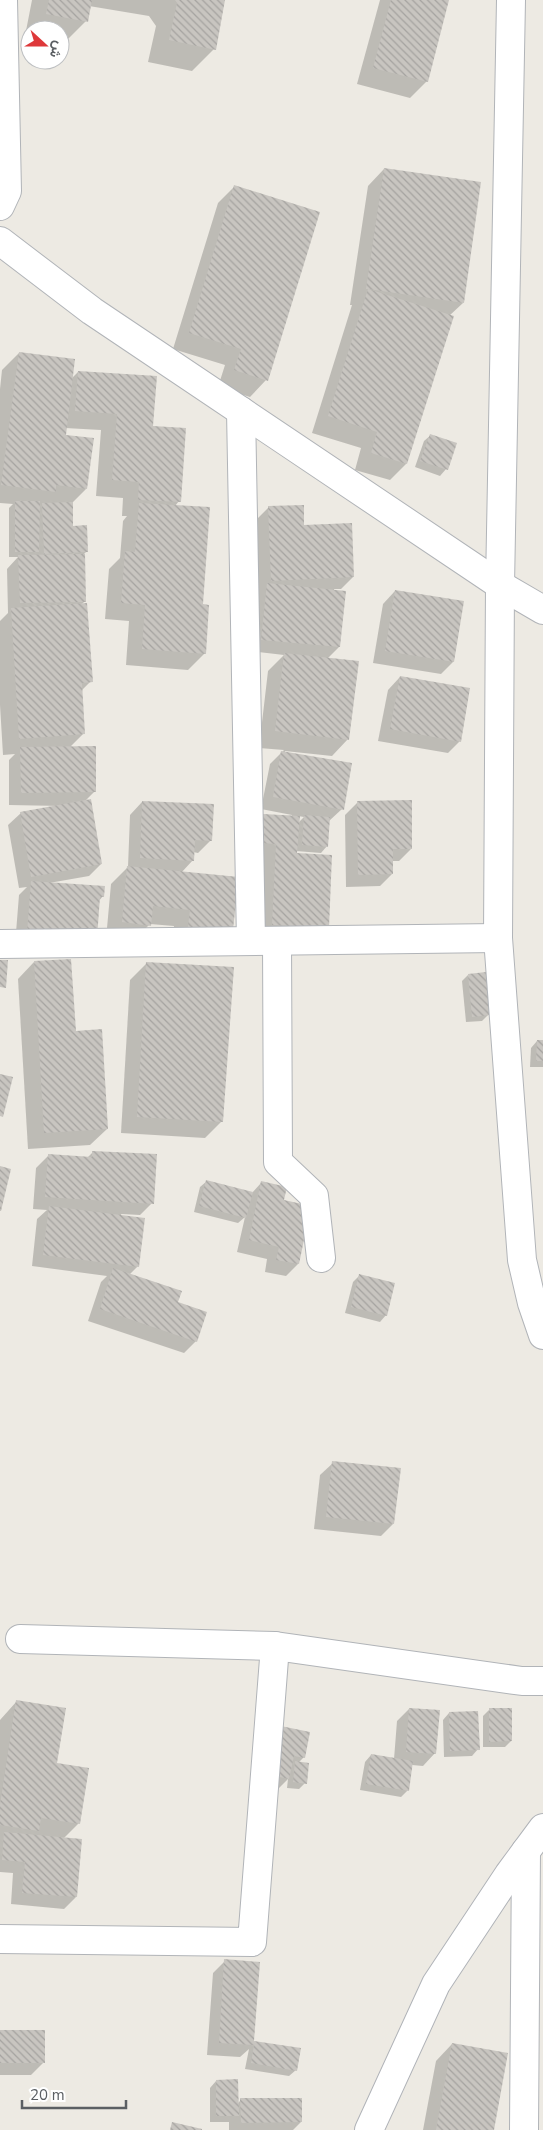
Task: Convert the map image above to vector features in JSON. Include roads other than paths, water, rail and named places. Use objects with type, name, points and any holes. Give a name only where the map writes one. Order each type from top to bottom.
[{"type":"street","points":[[0,206],[7,191],[3,0]]},
{"type":"street","points":[[511,0],[500,585],[498,938],[522,1260],[532,1303],[543,1335]]},
{"type":"street","points":[[0,241],[92,311],[500,585],[543,610]]},
{"type":"street","points":[[241,411],[264,941],[278,1162],[314,1196],[321,1258]]},
{"type":"street","points":[[0,944],[498,938]]},
{"type":"street","points":[[20,1639],[275,1646],[522,1681],[543,1681]]},
{"type":"street","points":[[0,1939],[252,1942],[275,1646]]},
{"type":"street","points":[[369,2130],[436,1984],[543,1828]]},
{"type":"street","points":[[524,2130],[526,1851]]}]
